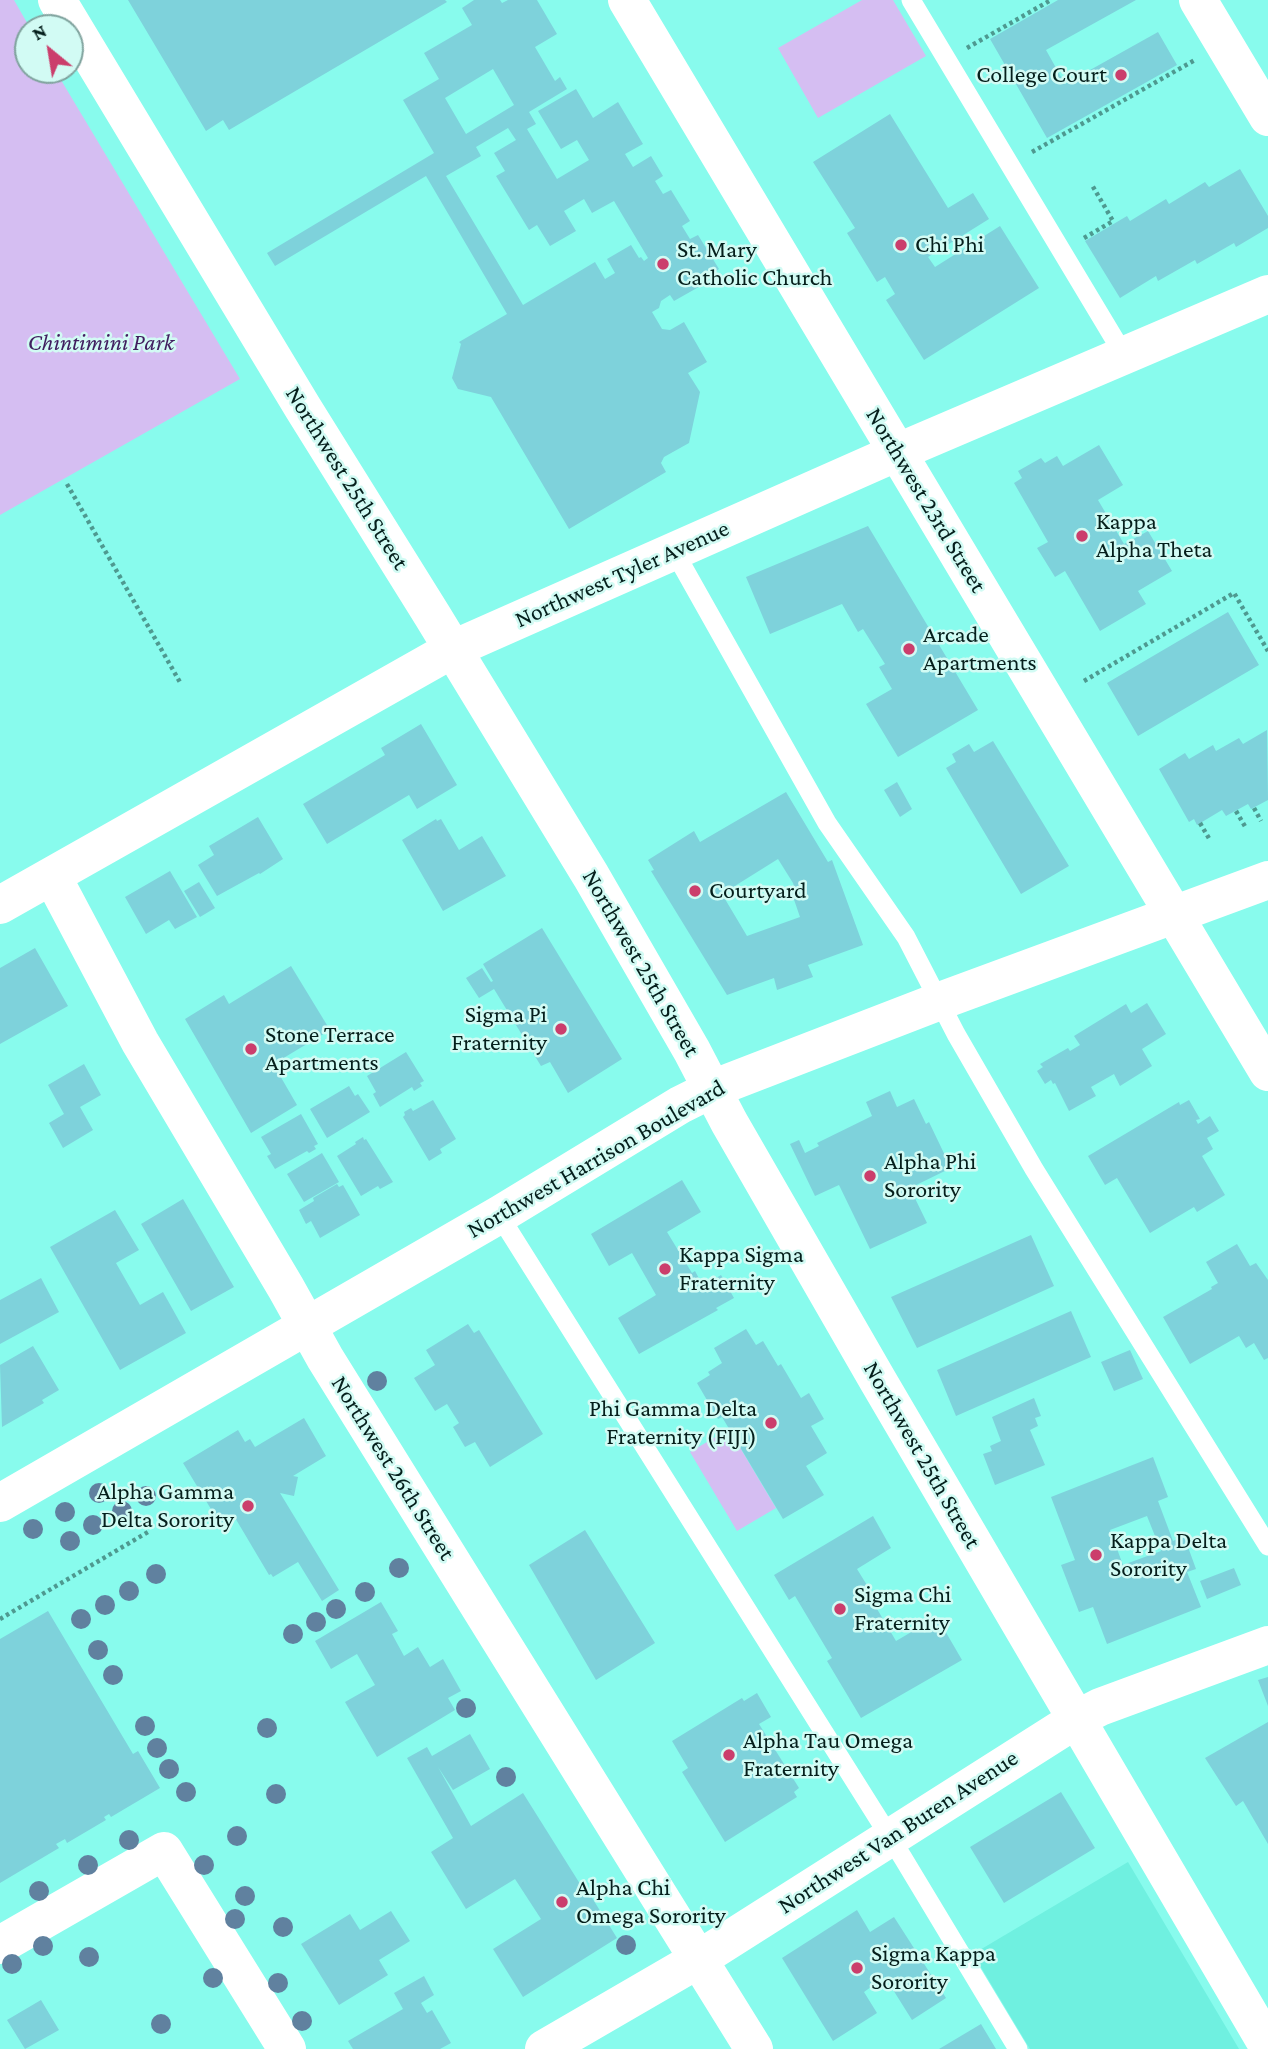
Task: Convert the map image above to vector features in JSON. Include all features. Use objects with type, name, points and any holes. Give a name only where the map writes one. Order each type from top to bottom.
[{"type":"street","name":"Northwest 25th Street","points":[[57,0],[597,887],[877,1379],[1268,2046]]},
{"type":"street","points":[[1199,0],[1268,117]]},
{"type":"street","name":"Northwest 23rd Street","points":[[635,2],[898,452],[1268,1072]]},
{"type":"street","name":"Northwest Tyler Avenue","points":[[0,905],[453,649],[898,452],[1268,294]]},
{"type":"street","name":"Northwest 26th Street","points":[[52,876],[140,1042],[306,1324],[754,2049]]},
{"type":"street","name":"Northwest Harrison Boulevard","points":[[0,1503],[499,1215],[680,1105],[712,1089],[940,1001],[1268,880]]},
{"type":"street","name":"Northwest Van Buren Avenue","points":[[544,2049],[698,1959],[1077,1719],[1100,1707],[1268,1646]]},
{"type":"street","points":[[0,1945],[164,1851],[287,2049]]},
{"type":"lane","points":[[911,0],[1124,355]]},
{"type":"lane","points":[[674,551],[827,823],[906,937],[956,1034],[1034,1169],[1268,1546]]},
{"type":"lane","points":[[499,1215],[890,1838],[1018,2049]]},
{"type":"path","points":[[947,60],[1051,0]]},
{"type":"path","points":[[1009,164],[1205,54]]},
{"type":"path","points":[[1070,265],[1086,256],[1077,242],[1112,221],[1092,186]]},
{"type":"path","points":[[67,484],[181,684]]},
{"type":"path","points":[[1084,681],[1234,593],[1268,651]]},
{"type":"path","points":[[1254,808],[1261,821]]},
{"type":"path","points":[[1236,811],[1246,828]]},
{"type":"path","points":[[1200,823],[1210,840]]},
{"type":"path","points":[[0,1619],[148,1532]]},
{"type":"shaded area","points":[[1128,1862],[1239,2049],[1030,2049],[973,1954]]},
{"type":"green space","name":"Chintimini Park","points":[[0,0],[14,0],[22,14],[14,14],[14,84],[63,84],[240,379],[0,515]]},
{"type":"green space","points":[[862,0],[893,0],[926,56],[818,118],[778,48]]},
{"type":"green space","points":[[729,1429],[776,1508],[737,1531],[690,1452]]},
{"type":"building","points":[[128,0],[447,2],[229,130],[223,120],[206,131]]},
{"type":"building","name":"St. Mary Catholic Church","points":[[474,0],[500,0],[502,3],[508,0],[537,0],[557,34],[535,47],[555,81],[560,77],[567,89],[529,112],[536,124],[527,129],[557,179],[589,160],[577,140],[561,149],[538,111],[576,89],[593,118],[618,102],[643,144],[625,154],[633,167],[651,156],[663,176],[655,181],[663,194],[671,190],[690,221],[682,226],[690,239],[698,235],[719,269],[702,280],[704,284],[674,301],[670,295],[652,312],[662,329],[670,330],[684,322],[707,362],[688,373],[700,392],[689,443],[664,457],[661,463],[666,472],[569,529],[491,397],[458,389],[452,378],[461,344],[459,342],[507,314],[426,176],[275,266],[267,253],[434,153],[403,100],[439,79],[424,53],[472,25],[462,8]],"holes":[[[493,69],[514,105],[466,134],[445,98]],[[508,128],[516,140],[494,153],[505,171],[496,176],[529,230],[537,225],[550,246],[576,231],[564,211],[584,199],[592,213],[614,201],[648,258],[644,261],[639,258],[631,245],[607,259],[615,273],[605,279],[595,262],[523,305],[446,176],[481,156],[476,147]]]},
{"type":"building","name":"College Court","points":[[1058,0],[1136,0],[1046,50],[1065,84],[1158,32],[1177,65],[1047,138],[990,39]]},
{"type":"building","name":"Chi Phi","points":[[890,114],[948,208],[973,193],[989,219],[928,257],[935,267],[1000,226],[1039,288],[924,360],[886,300],[895,294],[885,277],[877,282],[847,233],[855,228],[813,162]]},
{"type":"building","points":[[1240,169],[1268,216],[1268,228],[1236,247],[1234,243],[1197,264],[1195,260],[1158,281],[1156,276],[1120,298],[1085,241],[1127,216],[1130,221],[1166,199],[1169,204],[1205,182],[1209,187]]},
{"type":"building","name":"Kappa Alpha Theta","points":[[1099,445],[1123,485],[1098,500],[1124,544],[1148,531],[1172,571],[1138,591],[1146,604],[1100,631],[1065,571],[1055,577],[1037,548],[1048,542],[1014,483],[1022,478],[1018,471],[1041,458],[1045,463],[1057,456],[1063,466]]},
{"type":"building","name":"Arcade Apartments","points":[[868,526],[978,710],[898,757],[866,704],[892,689],[879,667],[885,664],[863,629],[858,632],[842,604],[770,634],[746,577]]},
{"type":"building","points":[[1228,612],[1259,665],[1138,736],[1107,683]]},
{"type":"building","points":[[421,724],[457,785],[417,809],[409,795],[327,844],[303,804],[385,755],[381,748]]},
{"type":"building","points":[[1267,730],[1268,800],[1251,809],[1248,804],[1226,816],[1222,810],[1197,825],[1194,819],[1189,822],[1159,769],[1185,753],[1189,759],[1213,745],[1216,751],[1239,738],[1243,744]]},
{"type":"building","points":[[993,741],[1069,866],[1021,894],[946,768],[956,762],[952,754],[969,744],[974,752]]},
{"type":"building","points":[[897,782],[912,809],[900,817],[884,790]]},
{"type":"building","name":"Courtyard","points":[[786,792],[828,862],[832,860],[863,945],[808,965],[813,977],[777,990],[774,978],[727,995],[651,871],[654,870],[648,860],[694,831],[700,842]],"holes":[[[778,859],[794,886],[790,888],[800,917],[747,936],[722,894]]]},
{"type":"building","points":[[258,817],[283,859],[217,896],[198,865],[214,855],[209,846]]},
{"type":"building","points":[[436,819],[441,819],[459,850],[482,836],[506,876],[443,911],[402,840]]},
{"type":"building","points":[[170,871],[197,917],[175,929],[169,920],[146,934],[125,897]]},
{"type":"building","points":[[199,882],[215,908],[200,917],[184,891]]},
{"type":"building","name":"Sigma Pi Fraternity","points":[[542,928],[622,1059],[568,1093],[550,1062],[541,1066],[494,989],[479,998],[466,978],[482,968],[491,982],[493,981],[483,964]]},
{"type":"building","points":[[35,948],[68,1006],[0,1044],[0,968]]},
{"type":"building","name":"Stone Terrace Apartments","points":[[291,966],[330,1030],[267,1068],[269,1071],[275,1067],[297,1105],[251,1133],[185,1019],[224,995],[229,1004]]},
{"type":"building","points":[[1147,1003],[1166,1034],[1142,1049],[1152,1066],[1120,1086],[1114,1074],[1091,1087],[1096,1096],[1069,1111],[1055,1083],[1051,1080],[1045,1084],[1037,1071],[1043,1067],[1040,1064],[1068,1048],[1070,1051],[1080,1045],[1074,1036],[1126,1004],[1131,1013]]},
{"type":"building","points":[[406,1052],[424,1081],[420,1083],[422,1086],[414,1091],[412,1087],[380,1107],[373,1094],[376,1092],[367,1076]]},
{"type":"building","points":[[84,1064],[101,1095],[80,1107],[93,1130],[63,1148],[49,1123],[64,1114],[48,1085]]},
{"type":"building","points":[[349,1086],[370,1112],[327,1138],[310,1109]]},
{"type":"building","name":"Alpha Phi Sorority","points":[[890,1091],[897,1107],[914,1099],[926,1124],[929,1122],[951,1168],[910,1188],[927,1223],[870,1249],[839,1185],[815,1196],[790,1144],[799,1140],[805,1153],[819,1146],[817,1143],[872,1116],[866,1102]]},
{"type":"building","points":[[433,1100],[456,1139],[440,1149],[442,1153],[429,1161],[403,1117],[404,1112],[411,1108],[413,1111]]},
{"type":"building","points":[[1189,1100],[1200,1119],[1196,1120],[1198,1124],[1210,1116],[1219,1131],[1207,1138],[1213,1149],[1202,1156],[1225,1195],[1197,1212],[1194,1207],[1150,1233],[1117,1178],[1105,1185],[1088,1156],[1179,1102],[1180,1105]]},
{"type":"building","points":[[301,1114],[318,1144],[314,1146],[316,1149],[309,1153],[307,1151],[275,1169],[267,1156],[271,1154],[261,1137]]},
{"type":"building","points":[[363,1137],[393,1182],[380,1189],[378,1186],[361,1196],[337,1156]]},
{"type":"building","points":[[322,1153],[339,1182],[304,1202],[287,1174]]},
{"type":"building","name":"Kappa Sigma Fraternity","points":[[682,1180],[701,1212],[667,1232],[703,1286],[721,1275],[734,1298],[716,1308],[718,1310],[639,1354],[618,1318],[656,1295],[632,1253],[609,1266],[591,1234]]},
{"type":"building","points":[[337,1184],[339,1187],[343,1185],[360,1215],[320,1238],[311,1221],[306,1224],[299,1210]]},
{"type":"building","points":[[183,1199],[234,1287],[191,1311],[141,1224]]},
{"type":"building","points":[[115,1210],[139,1250],[116,1263],[140,1305],[163,1292],[186,1333],[120,1370],[50,1247]]},
{"type":"building","points":[[1031,1235],[1054,1286],[917,1348],[891,1297]]},
{"type":"building","points":[[1237,1244],[1250,1266],[1256,1263],[1268,1280],[1268,1358],[1264,1360],[1254,1343],[1246,1348],[1239,1336],[1190,1364],[1163,1317],[1212,1289],[1211,1287],[1218,1283],[1206,1262]]},
{"type":"building","points":[[41,1278],[59,1312],[0,1344],[0,1300]]},
{"type":"building","points":[[1071,1311],[1091,1357],[956,1416],[937,1370]]},
{"type":"building","points":[[468,1324],[474,1333],[479,1330],[543,1434],[490,1467],[475,1442],[465,1447],[453,1427],[459,1423],[447,1404],[435,1411],[414,1378],[435,1365],[426,1350]]},
{"type":"building","name":"Phi Gamma Delta Fraternity (FIJI)","points":[[746,1329],[756,1345],[763,1341],[778,1366],[781,1364],[801,1398],[809,1393],[824,1419],[811,1426],[827,1453],[806,1466],[824,1495],[783,1519],[722,1417],[718,1419],[697,1383],[722,1363],[714,1348]]},
{"type":"building","points":[[33,1346],[59,1390],[42,1400],[44,1403],[2,1427],[0,1365]]},
{"type":"building","points":[[1130,1350],[1143,1379],[1114,1391],[1101,1362]]},
{"type":"building","points":[[1034,1398],[1041,1416],[1035,1418],[1038,1426],[1030,1430],[1045,1465],[995,1485],[983,1454],[992,1451],[990,1446],[1001,1441],[992,1417]]},
{"type":"building","name":"Alpha Gamma Delta Sorority","points":[[304,1418],[326,1456],[293,1476],[298,1477],[294,1496],[280,1493],[339,1590],[322,1601],[298,1562],[273,1577],[269,1575],[234,1516],[220,1524],[183,1463],[238,1430],[245,1442],[250,1439],[255,1447]]},
{"type":"building","name":"Kappa Delta Sorority","points":[[1153,1457],[1168,1497],[1158,1501],[1173,1541],[1184,1536],[1196,1569],[1187,1572],[1201,1607],[1107,1644],[1093,1607],[1079,1612],[1061,1565],[1075,1560],[1051,1497]],"holes":[[[1147,1516],[1161,1551],[1123,1565],[1110,1530]]]},
{"type":"building","name":"Sigma Chi Fraternity","points":[[873,1516],[891,1548],[857,1569],[870,1590],[867,1592],[896,1641],[937,1617],[962,1660],[861,1718],[827,1661],[832,1658],[795,1596],[789,1600],[774,1575]]},
{"type":"building","points":[[585,1530],[655,1643],[596,1680],[529,1565]]},
{"type":"building","points":[[1234,1568],[1241,1585],[1207,1599],[1200,1581]]},
{"type":"building","points":[[381,1602],[398,1631],[392,1634],[404,1656],[418,1647],[430,1667],[443,1659],[461,1691],[448,1698],[455,1710],[377,1757],[345,1702],[375,1685],[357,1654],[331,1669],[315,1641]]},
{"type":"building","points":[[48,1611],[133,1754],[138,1751],[160,1788],[111,1817],[109,1814],[104,1817],[106,1820],[67,1843],[65,1839],[56,1844],[59,1848],[0,1883],[0,1639]]},
{"type":"building","points":[[1268,1677],[1268,1706],[1258,1680]]},
{"type":"building","name":"Alpha Tau Omega Fraternity","points":[[757,1693],[771,1717],[759,1724],[799,1788],[794,1792],[797,1797],[725,1842],[682,1772],[688,1768],[672,1741],[742,1698],[744,1701]]},
{"type":"building","points":[[1268,1722],[1268,1844],[1243,1801],[1236,1806],[1205,1758]]},
{"type":"building","name":"Alpha Chi Omega Sorority","points":[[470,1734],[490,1769],[453,1790],[438,1767],[471,1826],[523,1793],[617,1938],[523,1997],[493,1949],[541,1919],[515,1879],[466,1909],[431,1852],[453,1838],[407,1758],[427,1747],[432,1756]]},
{"type":"building","points":[[1061,1792],[1095,1848],[1004,1903],[970,1847]]},
{"type":"building","name":"Sigma Kappa Sorority","points":[[857,1910],[870,1932],[894,1917],[946,1998],[912,2020],[885,1977],[864,1992],[877,2013],[833,2041],[782,1958]]},
{"type":"building","points":[[391,1911],[410,1941],[379,1960],[388,1975],[339,2005],[301,1944],[350,1914],[360,1930]]},
{"type":"building","points":[[424,1976],[434,1995],[421,2003],[427,2013],[432,2010],[451,2043],[440,2049],[353,2049],[348,2041],[403,2009],[394,1993]]},
{"type":"building","points":[[41,2000],[59,2030],[25,2049],[7,2020]]},
{"type":"building","points":[[981,2024],[996,2049],[939,2049]]},
{"type":"place","name":"College Court","points":[[1121,75]]},
{"type":"place","name":"Chi Phi","points":[[901,245]]},
{"type":"place","name":"St. Mary Catholic Church","points":[[663,264]]},
{"type":"place","name":"Kappa Alpha Theta","points":[[1082,536]]},
{"type":"place","name":"Arcade Apartments","points":[[909,649]]},
{"type":"place","name":"Courtyard","points":[[695,891]]},
{"type":"place","name":"Sigma Pi Fraternity","points":[[561,1029]]},
{"type":"place","name":"Stone Terrace Apartments","points":[[251,1049]]},
{"type":"place","name":"Alpha Phi Sorority","points":[[870,1176]]},
{"type":"place","name":"Kappa Sigma Fraternity","points":[[665,1269]]},
{"type":"place","name":"Phi Gamma Delta Fraternity (FIJI)","points":[[771,1423]]},
{"type":"place","name":"Alpha Gamma Delta Sorority","points":[[248,1506]]},
{"type":"place","name":"Kappa Delta Sorority","points":[[1096,1555]]},
{"type":"place","name":"Sigma Chi Fraternity","points":[[840,1609]]},
{"type":"place","name":"Alpha Tau Omega Fraternity","points":[[729,1755]]},
{"type":"place","name":"Alpha Chi Omega Sorority","points":[[562,1902]]},
{"type":"place","name":"Sigma Kappa Sorority","points":[[857,1968]]}]
